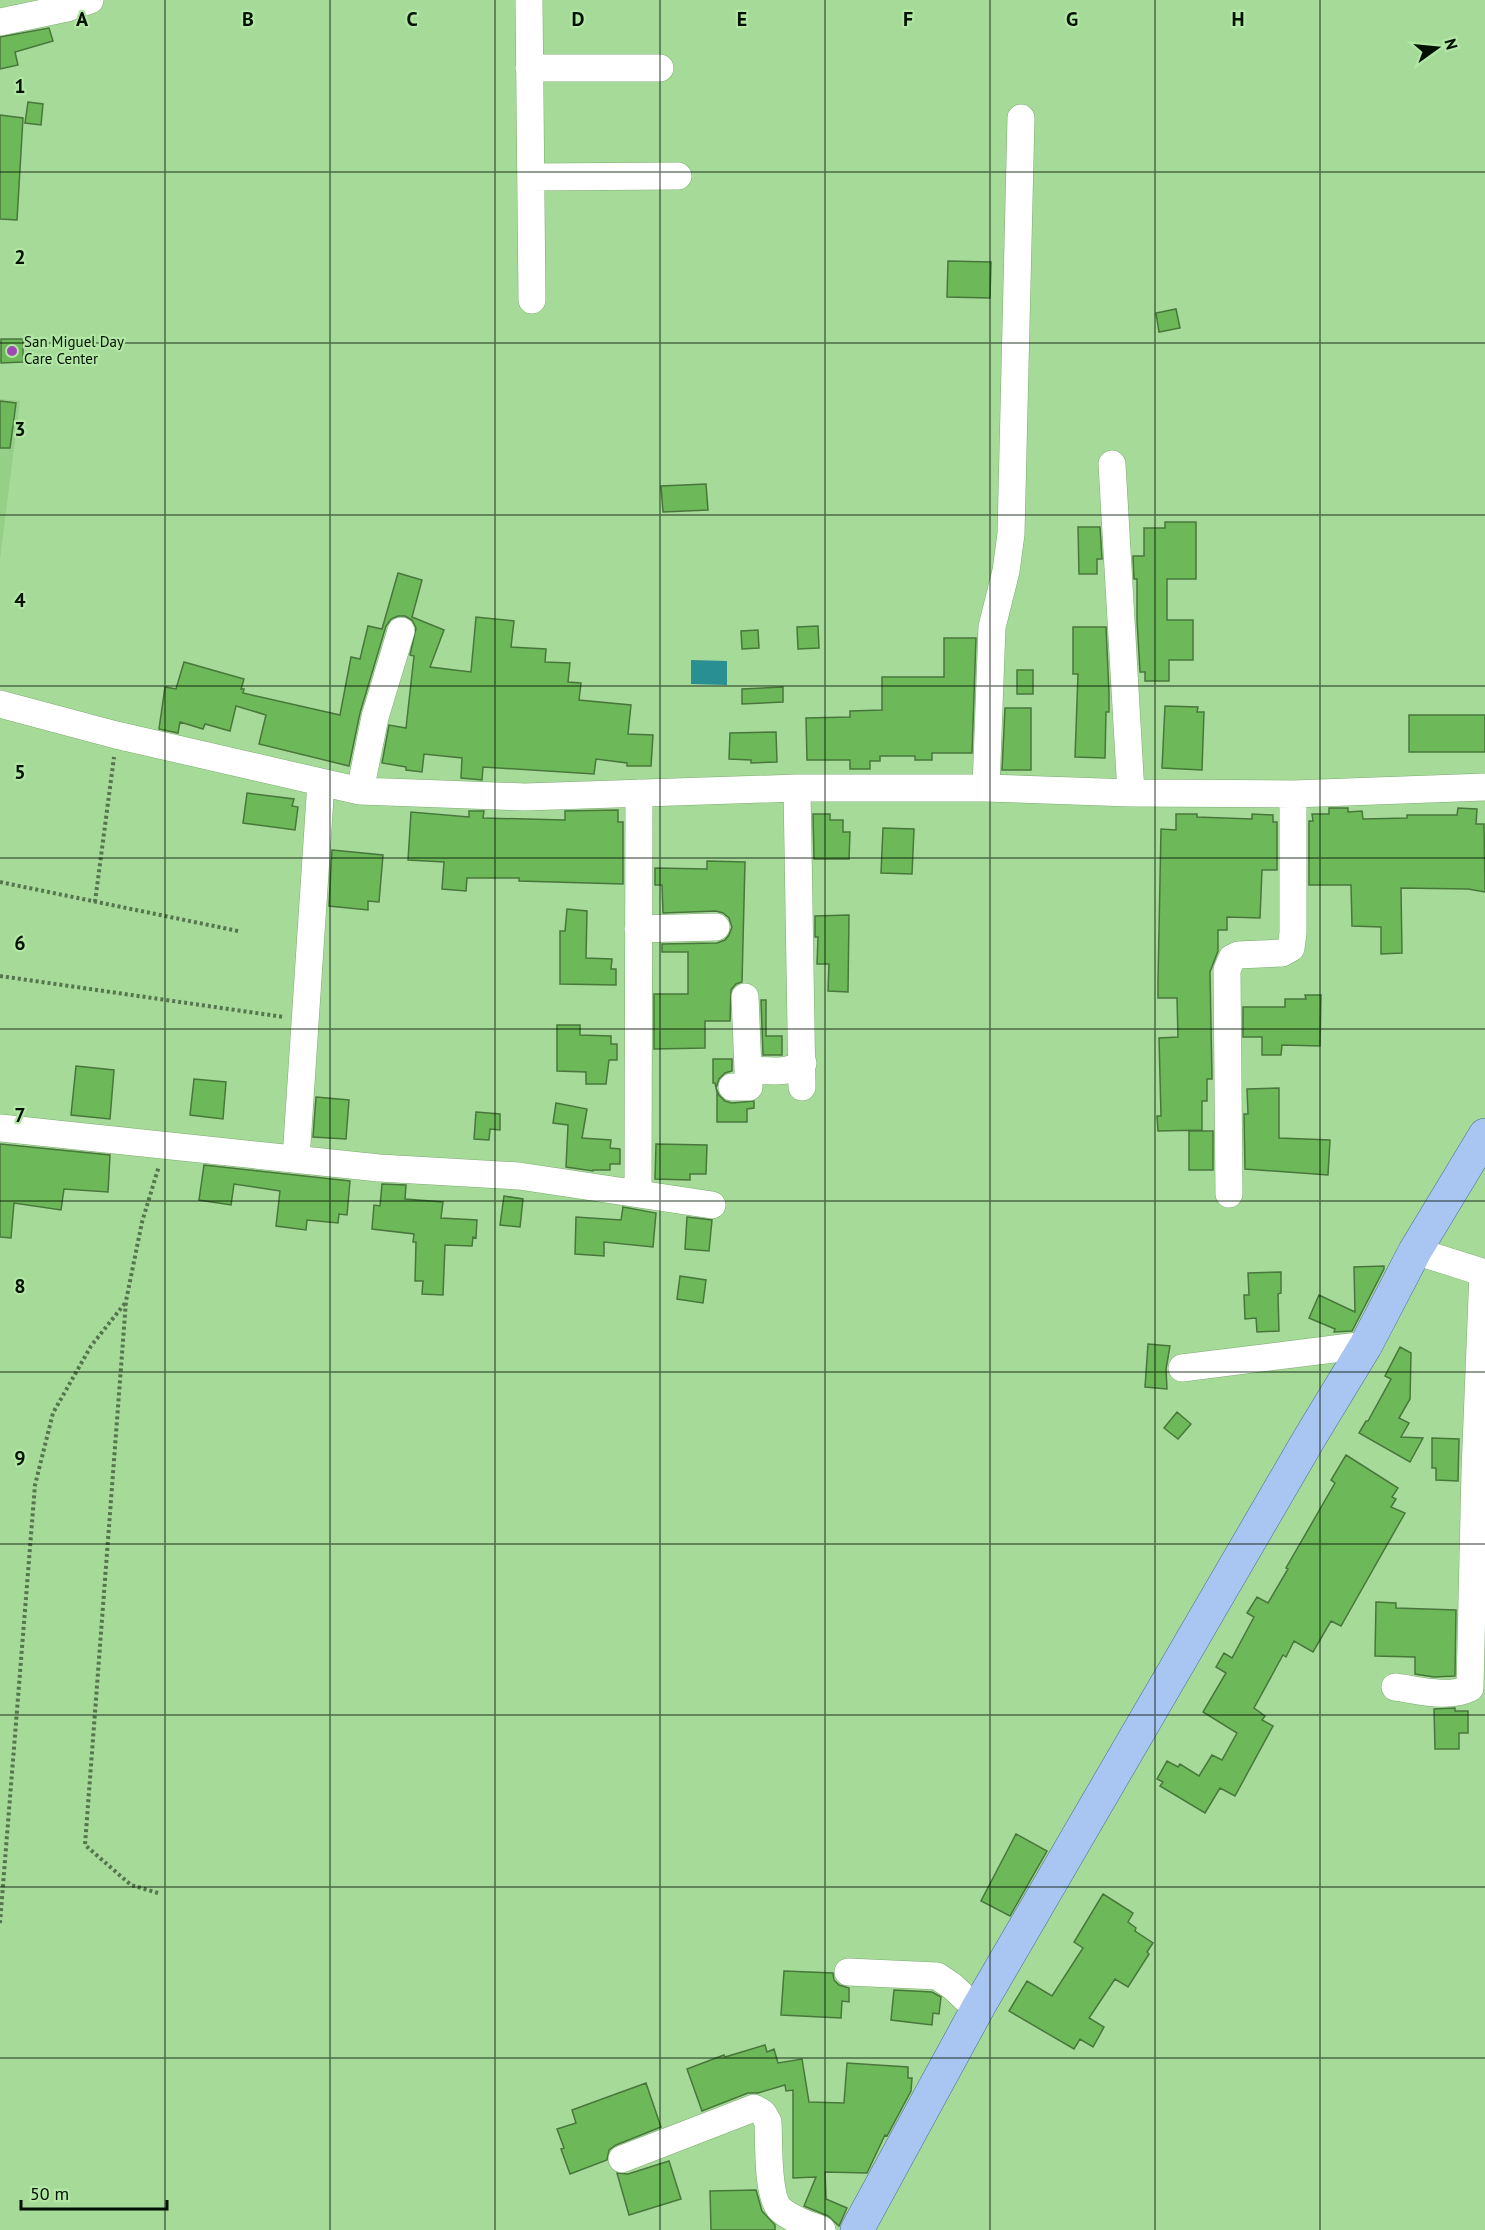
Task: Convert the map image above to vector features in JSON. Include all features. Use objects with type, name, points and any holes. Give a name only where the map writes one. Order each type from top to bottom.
[{"type":"main road","points":[[857,2230],[979,2006],[1303,1449],[1366,1345],[1415,1251],[1485,1135]]},
{"type":"street","points":[[0,22],[67,8],[90,0]]},
{"type":"street","points":[[529,0],[532,300]]},
{"type":"street","points":[[529,68],[660,68]]},
{"type":"street","points":[[987,788],[992,627],[1006,571],[1011,534],[1021,118]]},
{"type":"street","points":[[531,177],[678,176]]},
{"type":"street","points":[[1112,464],[1131,792]]},
{"type":"street","points":[[360,791],[375,717],[401,632]]},
{"type":"street","points":[[0,704],[116,735],[360,791],[525,797],[797,788],[987,788],[1293,794],[1485,788]]},
{"type":"street","points":[[296,1160],[321,782]]},
{"type":"street","points":[[745,997],[740,1078],[797,1068],[802,1075],[797,788]]},
{"type":"street","points":[[638,1193],[639,794]]},
{"type":"street","points":[[1229,1194],[1227,969],[1232,958],[1238,955],[1282,952],[1290,948],[1292,943],[1293,794]]},
{"type":"street","points":[[638,929],[716,927]]},
{"type":"street","points":[[0,1128],[165,1145],[245,1156],[379,1168],[519,1176],[712,1205]]},
{"type":"street","points":[[1395,1687],[1445,1693],[1462,1692],[1470,1688],[1475,1471],[1484,1272],[1415,1251]]},
{"type":"street","points":[[1182,1368],[1366,1345]]},
{"type":"street","points":[[848,1972],[937,1976],[952,1986],[967,2001],[979,2006]]},
{"type":"street","points":[[622,2159],[754,2108],[763,2113],[768,2122],[775,2203],[782,2211],[822,2230]]},
{"type":"path","points":[[95,902],[116,735]]},
{"type":"path","points":[[0,882],[238,931]]},
{"type":"path","points":[[0,976],[305,1020]]},
{"type":"path","points":[[158,1893],[131,1885],[85,1845],[126,1301],[142,1222],[165,1145]]},
{"type":"path","points":[[0,1923],[35,1485],[54,1413],[91,1346],[126,1301]]},
{"type":"shaded area","points":[[0,399],[20,401],[0,559]]},
{"type":"water","points":[[691,660],[727,661],[727,685],[691,684]]},
{"type":"building","points":[[49,28],[53,41],[15,52],[18,65],[0,69],[0,37]]},
{"type":"building","points":[[28,102],[43,104],[41,125],[25,123]]},
{"type":"building","points":[[0,115],[23,118],[17,220],[0,219]]},
{"type":"building","points":[[948,261],[991,262],[990,298],[947,297]]},
{"type":"building","points":[[1176,309],[1180,328],[1159,332],[1156,313]]},
{"type":"building","name":"San Miguel Day Care Center","points":[[1,339],[23,339],[23,362],[1,363]]},
{"type":"building","points":[[0,401],[16,403],[10,448],[0,448]]},
{"type":"building","points":[[706,484],[708,510],[663,512],[661,486]]},
{"type":"building","points":[[1165,522],[1196,522],[1196,579],[1167,579],[1167,620],[1193,620],[1193,660],[1169,660],[1169,681],[1145,681],[1145,672],[1140,672],[1137,579],[1134,579],[1133,556],[1144,556],[1144,528],[1165,528]]},
{"type":"building","points":[[1078,527],[1100,527],[1102,559],[1097,559],[1097,574],[1079,574]]},
{"type":"building","points":[[398,573],[422,580],[412,617],[444,630],[430,667],[471,672],[476,617],[514,621],[511,647],[546,649],[545,662],[570,663],[568,682],[581,683],[579,700],[631,705],[628,734],[653,735],[651,766],[627,766],[627,763],[596,759],[594,774],[483,767],[482,780],[461,778],[462,758],[424,754],[422,772],[382,763],[389,725],[406,728],[414,656],[410,655],[416,628],[412,620],[405,616],[391,619],[386,626],[360,713],[349,766],[259,744],[266,715],[236,706],[230,731],[205,724],[203,729],[180,722],[178,733],[159,729],[165,687],[176,689],[184,662],[244,679],[241,689],[244,689],[243,693],[340,715],[351,657],[360,659],[368,626],[382,629]]},
{"type":"building","points":[[818,626],[819,648],[798,649],[797,627]]},
{"type":"building","points":[[1073,627],[1106,627],[1109,712],[1106,712],[1105,758],[1075,757],[1078,674],[1073,674]]},
{"type":"building","points":[[758,630],[759,648],[742,649],[741,631]]},
{"type":"building","points":[[944,638],[976,638],[972,753],[932,753],[932,760],[915,760],[915,756],[880,756],[880,761],[870,761],[870,769],[850,769],[850,760],[807,760],[806,718],[850,717],[850,711],[882,710],[882,677],[944,677]]},
{"type":"building","points":[[1017,670],[1033,670],[1033,694],[1017,694]]},
{"type":"building","points":[[783,687],[783,702],[742,704],[742,689]]},
{"type":"building","points":[[1165,706],[1198,707],[1197,712],[1204,712],[1202,770],[1162,768]]},
{"type":"building","points":[[1005,708],[1031,708],[1031,770],[1002,770]]},
{"type":"building","points":[[1409,715],[1485,715],[1485,752],[1409,752]]},
{"type":"building","points":[[776,732],[777,762],[751,763],[751,760],[729,759],[730,733]]},
{"type":"building","points":[[247,793],[294,799],[292,806],[298,807],[295,830],[243,823]]},
{"type":"building","points":[[1329,808],[1348,808],[1348,812],[1362,811],[1363,819],[1407,818],[1407,815],[1457,815],[1458,808],[1477,809],[1476,824],[1484,824],[1485,892],[1468,889],[1401,888],[1402,953],[1381,954],[1381,927],[1352,926],[1351,885],[1309,885],[1309,821],[1313,821],[1312,814],[1329,814]]},
{"type":"building","points":[[618,810],[618,822],[623,822],[623,884],[519,881],[519,878],[467,878],[466,891],[442,889],[444,862],[408,860],[411,812],[469,817],[469,811],[484,811],[483,818],[565,820],[565,811]]},
{"type":"building","points":[[813,814],[830,814],[830,820],[843,820],[843,832],[850,832],[849,859],[814,859]]},
{"type":"building","points":[[1176,814],[1252,819],[1252,814],[1273,815],[1273,822],[1277,822],[1277,870],[1262,870],[1260,918],[1227,917],[1227,930],[1218,930],[1218,951],[1210,972],[1212,1079],[1207,1079],[1207,1101],[1202,1101],[1202,1130],[1158,1131],[1157,1116],[1161,1116],[1159,1038],[1178,1037],[1177,998],[1158,998],[1161,829],[1176,830]]},
{"type":"building","points":[[883,828],[914,829],[912,874],[881,873]]},
{"type":"building","points":[[332,850],[383,855],[379,902],[368,901],[368,910],[329,906]]},
{"type":"building","points":[[707,861],[745,862],[742,982],[736,984],[731,990],[730,1021],[705,1021],[705,1048],[654,1049],[654,994],[688,994],[688,952],[662,952],[662,944],[717,943],[725,940],[732,927],[729,918],[716,911],[663,913],[662,885],[655,885],[655,868],[707,869]]},
{"type":"building","points":[[567,909],[587,911],[586,958],[612,959],[611,969],[616,969],[616,985],[560,984],[560,931],[565,931]]},
{"type":"building","points":[[849,915],[848,992],[828,991],[829,964],[817,964],[818,937],[815,937],[815,916]]},
{"type":"building","points":[[1305,995],[1321,995],[1320,1046],[1282,1045],[1281,1055],[1262,1055],[1262,1037],[1243,1037],[1243,1007],[1285,1007],[1285,999],[1306,999]]},
{"type":"building","points":[[761,1000],[766,1000],[766,1036],[782,1036],[782,1055],[763,1055]]},
{"type":"building","points":[[557,1025],[580,1025],[580,1035],[611,1036],[611,1044],[617,1044],[617,1060],[609,1060],[606,1084],[586,1084],[586,1072],[557,1071]]},
{"type":"building","points":[[713,1059],[732,1059],[732,1071],[725,1073],[719,1079],[716,1088],[713,1083]]},
{"type":"building","points":[[76,1066],[114,1070],[110,1119],[71,1115]]},
{"type":"building","points":[[194,1079],[226,1082],[223,1119],[190,1115]]},
{"type":"building","points":[[1279,1088],[1279,1138],[1330,1140],[1328,1175],[1245,1169],[1244,1114],[1248,1114],[1247,1089]]},
{"type":"building","points":[[716,1089],[725,1101],[732,1103],[754,1101],[754,1108],[747,1109],[747,1122],[717,1122]]},
{"type":"building","points":[[316,1097],[349,1100],[346,1139],[313,1137]]},
{"type":"building","points":[[556,1103],[587,1109],[582,1138],[611,1140],[610,1148],[620,1149],[620,1164],[610,1164],[610,1170],[593,1171],[566,1167],[568,1125],[553,1123]]},
{"type":"building","points":[[476,1112],[500,1114],[500,1130],[490,1129],[489,1140],[474,1139]]},
{"type":"building","points":[[1189,1131],[1213,1131],[1213,1170],[1189,1170]]},
{"type":"building","points":[[0,1144],[110,1155],[108,1192],[64,1189],[61,1210],[14,1203],[11,1238],[0,1237]]},
{"type":"building","points":[[656,1144],[707,1145],[706,1174],[690,1174],[690,1180],[655,1179]]},
{"type":"building","points":[[204,1165],[350,1181],[347,1215],[339,1214],[338,1223],[307,1220],[306,1230],[276,1226],[280,1191],[234,1184],[231,1205],[199,1200]]},
{"type":"building","points":[[382,1184],[406,1185],[405,1199],[443,1202],[441,1218],[477,1220],[476,1238],[473,1237],[472,1246],[445,1245],[443,1295],[422,1294],[423,1281],[415,1281],[416,1242],[413,1242],[414,1234],[372,1229],[374,1205],[380,1206]]},
{"type":"building","points":[[504,1196],[523,1199],[520,1227],[500,1225]]},
{"type":"building","points":[[623,1207],[656,1213],[653,1247],[604,1242],[604,1256],[575,1254],[576,1217],[621,1220]]},
{"type":"building","points":[[687,1217],[712,1220],[709,1251],[685,1249]]},
{"type":"building","points":[[1384,1266],[1352,1331],[1334,1332],[1335,1329],[1309,1318],[1319,1295],[1355,1312],[1354,1267]]},
{"type":"building","points":[[1281,1272],[1281,1293],[1278,1294],[1279,1331],[1257,1332],[1256,1318],[1245,1319],[1244,1295],[1249,1295],[1248,1273]]},
{"type":"building","points":[[680,1276],[706,1280],[703,1303],[677,1299]]},
{"type":"building","points":[[1148,1344],[1170,1346],[1166,1369],[1167,1389],[1145,1387]]},
{"type":"building","points":[[1400,1347],[1411,1353],[1410,1399],[1399,1418],[1409,1423],[1401,1437],[1423,1438],[1410,1462],[1359,1433],[1391,1379],[1385,1376]]},
{"type":"building","points":[[1177,1412],[1191,1424],[1178,1439],[1164,1428]]},
{"type":"building","points":[[1432,1438],[1459,1439],[1458,1481],[1436,1480],[1436,1468],[1432,1468]]},
{"type":"building","points":[[1346,1455],[1398,1488],[1392,1497],[1396,1499],[1391,1507],[1405,1513],[1341,1626],[1331,1621],[1313,1652],[1294,1641],[1286,1657],[1283,1655],[1254,1708],[1265,1716],[1262,1720],[1273,1726],[1235,1796],[1220,1788],[1205,1813],[1160,1786],[1163,1782],[1157,1779],[1167,1761],[1178,1767],[1180,1764],[1199,1776],[1212,1755],[1222,1760],[1237,1733],[1203,1712],[1226,1673],[1216,1667],[1224,1653],[1232,1658],[1254,1617],[1247,1613],[1257,1597],[1268,1603],[1335,1483],[1331,1480]]},
{"type":"building","points":[[1376,1602],[1396,1603],[1396,1608],[1456,1610],[1455,1676],[1434,1677],[1415,1674],[1415,1657],[1375,1656]]},
{"type":"building","points":[[1455,1708],[1455,1711],[1468,1711],[1468,1733],[1459,1733],[1459,1749],[1435,1749],[1434,1709]]},
{"type":"building","points":[[1016,1834],[1047,1851],[1010,1916],[981,1901]]},
{"type":"building","points":[[1103,1894],[1133,1913],[1128,1922],[1136,1928],[1135,1931],[1153,1943],[1147,1952],[1149,1954],[1128,1987],[1115,1979],[1089,2018],[1104,2027],[1093,2047],[1080,2039],[1074,2049],[1009,2011],[1027,1981],[1052,1996],[1083,1948],[1074,1942]]},
{"type":"building","points":[[784,1971],[833,1973],[834,1980],[839,1985],[849,1988],[849,2002],[842,2001],[841,2018],[781,2015]]},
{"type":"building","points":[[894,1990],[932,1992],[941,1997],[939,2014],[933,2013],[932,2025],[891,2020]]},
{"type":"building","points":[[765,2045],[767,2052],[774,2049],[778,2063],[802,2059],[809,2102],[844,2103],[847,2063],[908,2067],[908,2078],[912,2078],[911,2091],[887,2136],[885,2135],[867,2173],[825,2172],[826,2199],[847,2208],[839,2226],[828,2216],[804,2206],[816,2177],[793,2178],[793,2090],[786,2091],[785,2085],[758,2093],[748,2093],[702,2111],[687,2069],[724,2055],[725,2057]]},
{"type":"building","points":[[646,2083],[661,2127],[616,2145],[609,2150],[607,2160],[570,2174],[557,2129],[576,2123],[572,2110]]},
{"type":"building","points":[[669,2161],[681,2199],[629,2215],[617,2173],[628,2174]]},
{"type":"building","points":[[756,2190],[762,2211],[775,2225],[775,2230],[711,2230],[710,2191]]},
{"type":"place","name":"San Miguel Day Care Center","points":[[12,351]]}]
